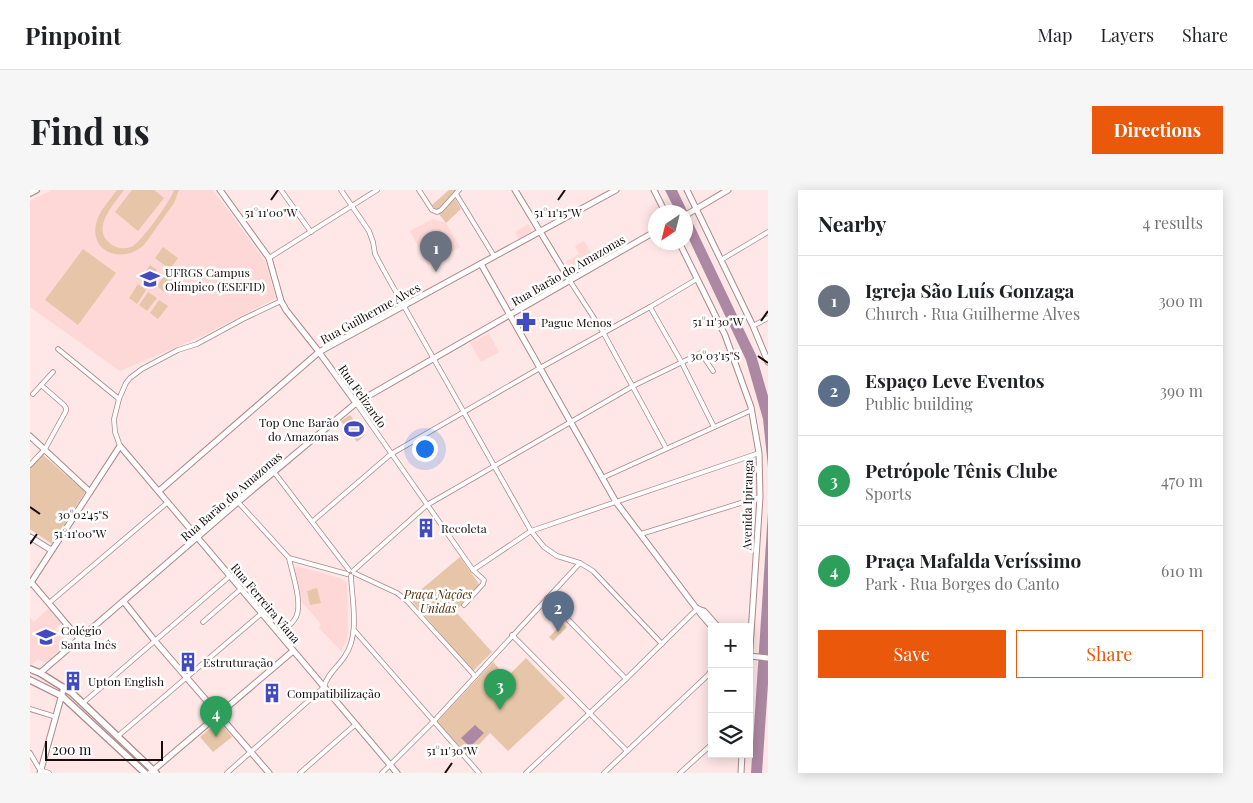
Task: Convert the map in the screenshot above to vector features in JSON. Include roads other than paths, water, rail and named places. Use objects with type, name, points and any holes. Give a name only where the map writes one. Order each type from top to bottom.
[{"type":"main road","points":[[30,193],[36,190]]},
{"type":"main road","points":[[30,669],[64,687],[118,736],[153,772]]},
{"type":"main road","points":[[30,680],[62,696],[145,773]]},
{"type":"street","name":"Rua Felizardo","points":[[220,190],[269,258],[281,300],[291,316],[356,403],[473,570],[484,582],[464,605]]},
{"type":"street","points":[[281,190],[311,232]]},
{"type":"street","points":[[341,190],[369,231],[374,242],[375,254],[403,306],[531,531],[550,552],[580,563],[593,571],[662,644]]},
{"type":"street","points":[[269,258],[377,190]]},
{"type":"street","points":[[419,190],[432,210],[437,212],[457,192],[494,256]]},
{"type":"street","points":[[515,190],[603,332],[666,448]]},
{"type":"street","name":"Rua Guilherme Alves","points":[[159,491],[319,352],[616,190]]},
{"type":"street","points":[[654,190],[662,205]]},
{"type":"street","points":[[687,190],[694,210],[721,260],[768,362]]},
{"type":"street","points":[[694,210],[728,190]]},
{"type":"street","points":[[721,260],[768,232]]},
{"type":"street","name":"Rua Barão do Amazonas","points":[[40,673],[356,403],[648,236]]},
{"type":"street","name":"Avenida Ipiranga","points":[[683,250],[725,335],[752,410],[759,453],[760,497],[751,623]]},
{"type":"street","points":[[481,264],[616,502],[709,623]]},
{"type":"street","points":[[313,521],[391,454],[696,279]]},
{"type":"street","points":[[80,640],[31,583],[120,446],[115,432],[114,419],[119,399],[126,383],[142,369],[178,350],[198,344],[281,300]]},
{"type":"street","points":[[650,307],[714,427]]},
{"type":"street","points":[[753,326],[768,318]]},
{"type":"street","points":[[58,349],[119,399]]},
{"type":"street","points":[[351,573],[427,505],[633,386],[682,364],[701,353],[713,371]]},
{"type":"street","points":[[33,394],[52,372]]},
{"type":"street","points":[[30,465],[45,449],[66,408],[64,404],[41,385]]},
{"type":"street","points":[[602,478],[752,410]]},
{"type":"street","points":[[30,436],[90,492]]},
{"type":"street","name":"Rua Ferreira Viana","points":[[120,446],[396,773]]},
{"type":"street","points":[[473,570],[531,531],[759,453]]},
{"type":"street","points":[[227,773],[324,688],[326,679],[345,656],[352,643],[354,630],[351,573],[274,472]]},
{"type":"street","points":[[642,534],[760,497]]},
{"type":"street","points":[[49,603],[168,502]]},
{"type":"street","points":[[238,502],[289,558],[297,592],[298,610],[296,618],[279,634]]},
{"type":"street","points":[[30,536],[51,550]]},
{"type":"street","points":[[289,558],[351,573],[397,593],[407,601],[475,676]]},
{"type":"street","points":[[382,773],[434,721],[580,563]]},
{"type":"street","points":[[83,703],[230,576]]},
{"type":"street","points":[[203,622],[241,590]]},
{"type":"street","points":[[547,598],[626,679]]},
{"type":"street","points":[[124,602],[155,641],[269,773]]},
{"type":"street","points":[[698,608],[704,611],[714,623]]},
{"type":"street","points":[[526,773],[698,608]]},
{"type":"street","points":[[118,736],[262,613]]},
{"type":"street","points":[[354,630],[479,773]]},
{"type":"street","points":[[512,635],[627,751]]},
{"type":"street","points":[[153,772],[293,650]]},
{"type":"street","points":[[753,656],[768,658]]},
{"type":"street","points":[[604,773],[708,675]]},
{"type":"street","points":[[40,772],[64,687]]},
{"type":"street","points":[[30,709],[56,718]]},
{"type":"street","points":[[300,773],[356,724]]},
{"type":"street","points":[[680,773],[708,748]]},
{"type":"street","points":[[30,753],[40,772]]},
{"type":"street","points":[[741,773],[742,758]]},
{"type":"street","points":[[609,768],[614,773]]},
{"type":"street","points":[[40,772],[49,773]]},
{"type":"place","name":"Igreja São Luís Gonzaga","points":[[436,272]]},
{"type":"place","name":"UFRGS Campus Olímpico (ESEFID)","points":[[150,279]]},
{"type":"place","name":"Pague Menos","points":[[526,322]]},
{"type":"place","name":"Top One Barão do Amazonas","points":[[354,429]]},
{"type":"place","name":"Recoleta","points":[[426,528]]},
{"type":"place","name":"Espaço Leve Eventos","points":[[558,632]]},
{"type":"place","name":"Colégio Santa Inês","points":[[46,637]]},
{"type":"place","name":"Estruturação","points":[[188,662]]},
{"type":"place","name":"Upton English","points":[[73,681]]},
{"type":"place","name":"Compatibilização","points":[[272,693]]},
{"type":"place","name":"Petrópole Tênis Clube","points":[[500,710]]},
{"type":"place","name":"Praça Mafalda Veríssimo","points":[[216,737]]},
{"type":"park label","name":"Praça Nações Unidas","points":[[438,601]]}]
